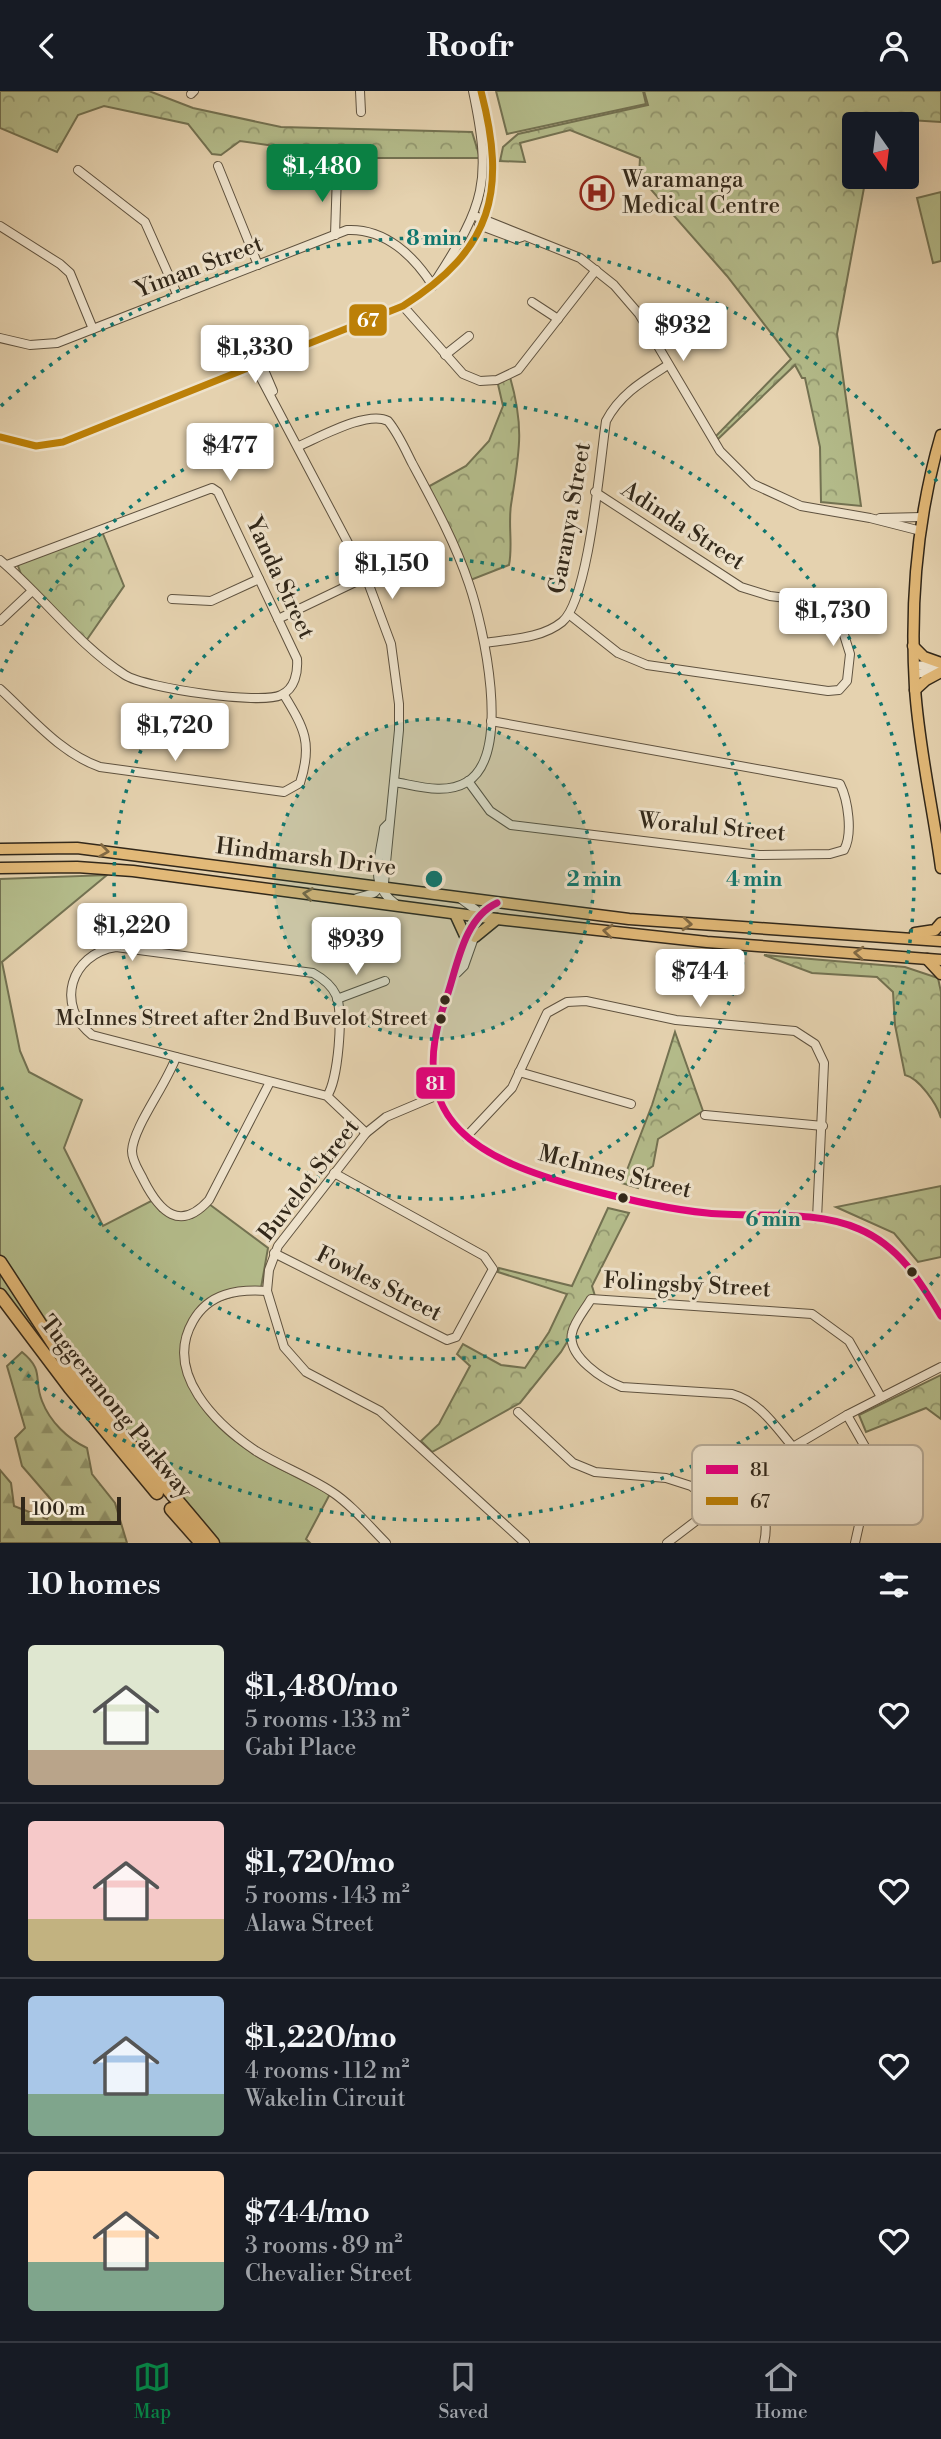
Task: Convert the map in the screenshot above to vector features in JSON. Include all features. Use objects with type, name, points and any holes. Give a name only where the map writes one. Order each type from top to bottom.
[{"type":"highway","points":[[0,1257],[34,1315]]},
{"type":"highway","name":"Tuggeranong Parkway","points":[[0,1262],[79,1385],[135,1461],[201,1543]]},
{"type":"highway","name":"Tuggeranong Parkway","points":[[0,1295],[70,1388],[213,1543]]},
{"type":"highway","points":[[0,1309],[28,1345],[70,1388]]},
{"type":"main road","points":[[941,435],[922,517],[913,646],[915,690],[941,868]]},
{"type":"main road","points":[[913,646],[931,661],[941,663]]},
{"type":"main road","points":[[915,690],[941,671]]},
{"type":"main road","name":"Hindmarsh Drive","points":[[0,849],[77,848],[629,919],[941,941]]},
{"type":"main road","name":"Hindmarsh Drive","points":[[0,869],[77,867],[133,871],[478,917],[707,941],[941,960]]},
{"type":"main road","points":[[455,914],[470,937],[497,919]]},
{"type":"main road","points":[[872,937],[882,931],[924,934],[935,930],[941,923]]},
{"type":"main road","points":[[927,959],[941,974]]},
{"type":"street","points":[[360,91],[361,112]]},
{"type":"street","points":[[473,91],[486,129]]},
{"type":"street","points":[[0,436],[36,446],[63,442],[403,306],[433,286],[450,272],[468,250],[483,223],[491,190],[481,91]]},
{"type":"street","points":[[433,286],[473,220],[485,173],[488,146]]},
{"type":"street","points":[[218,166],[258,265]]},
{"type":"street","points":[[78,170],[145,222],[178,296]]},
{"type":"street","points":[[335,235],[337,174]]},
{"type":"street","points":[[473,220],[516,239],[522,237],[580,258],[596,270],[631,304],[712,440],[753,485],[787,501],[921,531]]},
{"type":"street","points":[[0,226],[60,264],[70,274],[93,329]]},
{"type":"street","name":"Yiman Street","points":[[0,338],[22,344],[51,344],[354,230],[385,237],[409,258],[433,286]]},
{"type":"street","points":[[403,306],[463,374],[486,382],[510,377],[519,370],[596,270]]},
{"type":"street","points":[[532,302],[558,319]]},
{"type":"street","points":[[445,355],[469,335]]},
{"type":"street","points":[[258,364],[366,577],[385,622],[395,666],[399,704],[395,782],[386,839],[384,883],[369,895],[351,900]]},
{"type":"street","name":"Garanya Street","points":[[485,643],[547,631],[570,615],[581,587],[607,421],[615,404],[634,387],[668,365]]},
{"type":"street","points":[[299,446],[361,421],[376,418],[388,422],[444,525],[468,581],[485,643],[491,721],[486,759],[468,781],[441,790],[395,782]]},
{"type":"street","name":"Yanda Street","points":[[3,563],[212,488],[218,492],[297,659],[298,669],[294,682],[284,695]]},
{"type":"street","name":"Adinda Street","points":[[570,615],[618,653],[647,665],[828,691],[839,690],[847,681],[850,655],[840,614],[831,605],[770,596],[741,587],[595,492]]},
{"type":"street","points":[[870,518],[922,517]]},
{"type":"street","points":[[0,689],[68,752],[100,767],[284,792],[300,783],[307,743],[305,730],[284,695],[264,699],[156,687],[136,681],[112,666],[3,563]]},
{"type":"street","points":[[278,619],[366,577]]},
{"type":"street","points":[[172,599],[211,601],[259,579]]},
{"type":"street","points":[[0,621],[33,591]]},
{"type":"street","points":[[914,670],[941,663]]},
{"type":"street","points":[[914,670],[941,671]]},
{"type":"street","name":"Woralul Street","points":[[468,781],[489,811],[511,825],[759,855],[830,854],[844,850],[848,843],[845,799],[840,784],[491,721]]},
{"type":"street","points":[[380,888],[399,906]]},
{"type":"street","points":[[460,898],[476,909],[478,917]]},
{"type":"street","name":"McInnes Street","points":[[497,903],[478,917],[435,1034],[432,1065],[438,1095],[449,1118],[466,1137],[494,1157],[511,1164],[615,1196],[706,1213],[836,1221],[860,1229],[897,1253],[921,1283],[941,1316]]},
{"type":"street","points":[[327,1096],[332,1085],[338,1038],[337,999],[324,979],[295,968],[124,947],[108,948],[88,957],[74,974],[70,989],[71,1004],[80,1023],[98,1037],[327,1096],[366,1133]]},
{"type":"street","points":[[337,999],[384,981]]},
{"type":"street","points":[[466,1137],[503,1099],[547,1013],[567,1002],[586,1001],[676,1020],[780,1028],[807,1037],[821,1051],[825,1072],[817,1219]]},
{"type":"street","points":[[176,1057],[135,1138],[132,1155],[155,1202],[161,1209],[175,1216],[194,1213],[209,1200],[270,1082]]},
{"type":"street","points":[[519,1072],[631,1104]]},
{"type":"street","name":"Buvelot Street","points":[[438,1095],[386,1117],[366,1133],[274,1253],[267,1291],[284,1347],[306,1372],[380,1411],[525,1543]]},
{"type":"street","points":[[705,1115],[822,1126]]},
{"type":"street","name":"Fowles Street","points":[[274,1253],[447,1340],[456,1336],[484,1288],[493,1269],[491,1264],[484,1256],[334,1173]]},
{"type":"street","points":[[267,1291],[246,1289],[225,1293],[202,1307],[191,1323],[183,1346],[187,1373],[201,1401],[216,1418],[256,1451],[333,1492],[386,1543]]},
{"type":"street","name":"Folingsby Street","points":[[791,1445],[758,1406],[747,1399],[732,1394],[622,1387],[607,1381],[574,1348],[572,1333],[592,1299],[812,1314],[849,1341],[881,1397]]},
{"type":"street","points":[[796,1445],[847,1415],[941,1367]]},
{"type":"street","points":[[519,1412],[573,1463],[595,1472],[666,1478],[692,1487]]},
{"type":"street","points":[[847,1415],[864,1445]]},
{"type":"street","points":[[667,1543],[692,1523]]},
{"type":"street","points":[[764,1543],[767,1525]]},
{"type":"street","points":[[855,1543],[859,1525]]},
{"type":"green space","points":[[0,91],[149,91],[193,108],[281,127],[472,132],[480,158],[356,158],[240,141],[221,155],[212,154],[188,124],[104,106],[78,115],[57,152],[0,128]]},
{"type":"green space","points":[[496,91],[643,91],[646,104],[507,134]]},
{"type":"green space","points":[[644,91],[941,91],[941,122],[919,121],[919,112],[842,112],[842,189],[864,189],[837,334],[861,506],[821,502],[820,447],[805,378],[802,378],[795,365],[717,440],[716,436],[791,359],[727,276],[639,176],[640,158],[570,130],[520,143],[525,162],[500,161],[503,147],[518,134],[648,105]]},
{"type":"green space","points":[[941,192],[941,261],[933,263],[917,198]]},
{"type":"green space","points":[[510,377],[518,412],[519,441],[510,513],[509,565],[468,581],[426,488],[466,466],[489,441],[503,406],[497,380]]},
{"type":"green space","points":[[101,529],[124,586],[86,641],[21,574],[18,566],[22,561]]},
{"type":"green space","points":[[107,875],[2,962],[20,1051],[29,1072],[82,1100],[64,1148],[103,1226],[153,1200],[160,1211],[192,1218],[209,1204],[268,1248],[261,1288],[201,1306],[182,1346],[191,1383],[200,1403],[226,1433],[259,1457],[330,1494],[306,1539],[310,1543],[218,1543],[79,1380],[0,1305],[0,879]]},
{"type":"green space","points":[[764,955],[905,967],[938,978],[941,992],[941,1118],[927,1092],[905,1075],[895,1025],[893,992],[877,977],[812,973]]},
{"type":"green space","points":[[675,1032],[703,1111],[658,1139],[653,1166],[644,1172],[638,1188],[622,1183],[652,1105]]},
{"type":"green space","points":[[941,1186],[941,1257],[918,1262],[894,1233],[836,1207]]},
{"type":"green space","points":[[608,1208],[629,1213],[592,1286],[595,1296],[561,1352],[520,1403],[432,1452],[421,1441],[439,1424],[470,1366],[457,1354],[463,1344],[501,1365],[525,1368],[549,1332],[567,1294],[498,1272],[499,1268],[572,1286]]},
{"type":"green space","points":[[22,1352],[34,1364],[42,1401],[50,1416],[67,1435],[87,1448],[92,1474],[115,1503],[127,1543],[0,1543],[0,1470],[11,1483],[14,1506],[47,1519],[54,1503],[22,1466],[15,1438],[25,1428],[7,1366]]},
{"type":"green space","points":[[941,1375],[941,1419],[926,1408],[866,1432],[859,1415]]},
{"type":"transit line","name":"67","points":[[0,437],[36,446],[63,442],[403,306],[457,262],[474,239],[485,215],[491,188],[492,159],[489,127],[481,91]]},
{"type":"transit line","name":"81","points":[[497,903],[485,911],[468,933],[457,961],[434,1044],[434,1078],[443,1107],[460,1130],[483,1149],[512,1164],[546,1177],[614,1196],[707,1213],[804,1216],[859,1229],[873,1236],[897,1255],[941,1316]]},
{"type":"place","name":"Waramanga Medical Centre","points":[[597,193]]},
{"type":"place","name":"McInnes Street after 2nd Buvelot Street","points":[[441,1019]]}]
